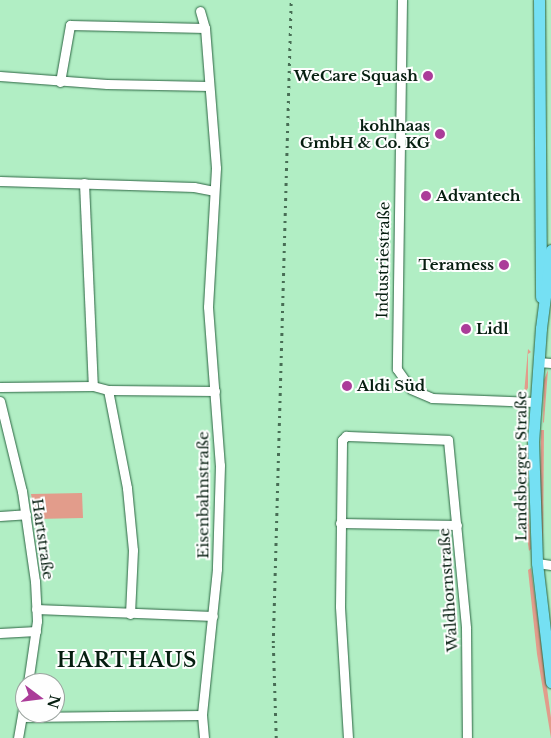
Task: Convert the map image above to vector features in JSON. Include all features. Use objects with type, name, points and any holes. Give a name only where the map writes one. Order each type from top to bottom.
[{"type":"main road","points":[[533,0],[539,17]]},
{"type":"main road","points":[[538,0],[538,268],[544,312]]},
{"type":"main road","name":"Landsberger Straße","points":[[551,250],[535,402],[533,504],[537,563],[551,682]]},
{"type":"main road","points":[[544,312],[551,299]]},
{"type":"street","name":"Industriestraße","points":[[402,0],[397,369],[411,389],[432,398],[535,402]]},
{"type":"street","name":"Eisenbahnstraße","points":[[200,11],[205,28],[214,191],[208,306],[220,467],[213,616],[202,715],[204,738]]},
{"type":"street","points":[[60,82],[70,24],[205,28]]},
{"type":"street","points":[[0,76],[60,82],[209,86]]},
{"type":"street","points":[[0,181],[194,187],[214,191]]},
{"type":"street","points":[[84,183],[93,386]]},
{"type":"street","points":[[538,362],[551,363]]},
{"type":"street","points":[[0,387],[93,386],[108,390],[215,391]]},
{"type":"street","points":[[108,390],[128,488],[134,550],[130,614]]},
{"type":"street","name":"Hartstraße","points":[[0,401],[26,514],[36,609],[36,631],[30,673]]},
{"type":"street","name":"Waldhornstraße","points":[[340,523],[342,440],[346,436],[448,440],[466,628],[467,738]]},
{"type":"street","points":[[0,516],[26,514]]},
{"type":"street","points":[[348,738],[340,631],[340,523],[457,525]]},
{"type":"street","points":[[537,563],[551,565]]},
{"type":"street","points":[[36,609],[213,616]]},
{"type":"street","points":[[0,633],[36,631]]},
{"type":"street","points":[[65,717],[202,715]]},
{"type":"street","points":[[18,738],[21,723]]},
{"type":"shaded area","points":[[528,349],[531,352],[528,354],[528,388],[524,394]]},
{"type":"shaded area","points":[[548,370],[544,422],[543,423],[544,380]]},
{"type":"shaded area","points":[[541,430],[544,430],[543,550],[540,496]]},
{"type":"shaded area","points":[[524,448],[531,549],[529,551],[522,501]]},
{"type":"shaded area","points":[[82,493],[83,518],[36,519],[31,494]]},
{"type":"shaded area","points":[[531,568],[551,718],[551,738],[537,654],[528,570]]},
{"type":"railway","points":[[276,738],[273,643],[291,0]]},
{"type":"place","name":"WeCare Squash","points":[[428,76]]},
{"type":"place","name":"kohlhaas GmbH & Co. KG","points":[[440,134]]},
{"type":"place","name":"Advantech","points":[[426,196]]},
{"type":"place","name":"Teramess","points":[[504,265]]},
{"type":"place","name":"Lidl","points":[[466,329]]},
{"type":"place","name":"Aldi Süd","points":[[347,386]]},
{"type":"district","name":"HARTHAUS","points":[[127,660]]}]
